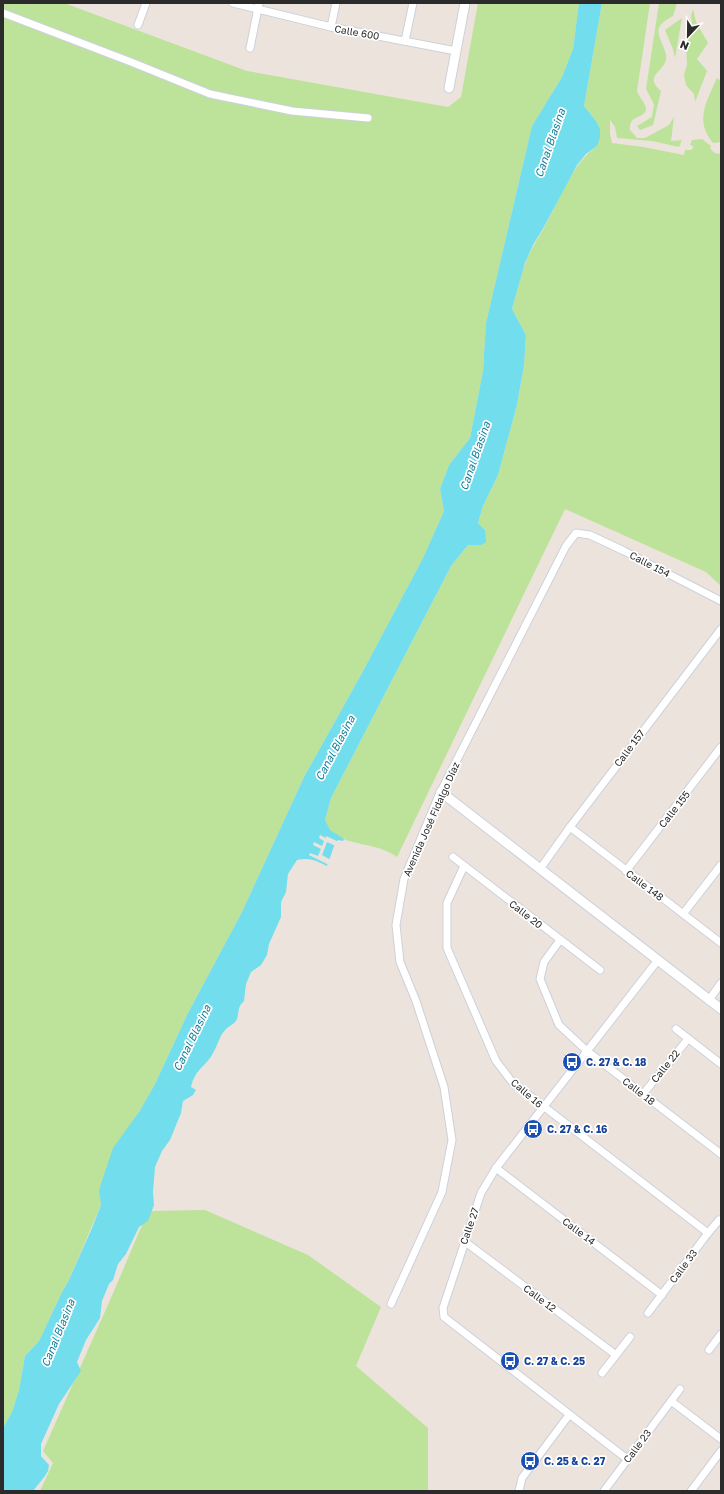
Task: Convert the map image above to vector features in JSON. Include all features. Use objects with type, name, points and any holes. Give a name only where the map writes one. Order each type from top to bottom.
[{"type":"street","points":[[138,25],[146,3]]},
{"type":"street","name":"Calle 600","points":[[233,3],[258,6],[331,27],[456,51]]},
{"type":"street","points":[[331,27],[336,3]]},
{"type":"street","points":[[405,41],[413,3]]},
{"type":"street","points":[[449,88],[465,3]]},
{"type":"street","points":[[250,48],[258,6]]},
{"type":"street","points":[[3,13],[210,94],[292,111],[368,118]]},
{"type":"street","name":"Calle 154","points":[[576,533],[590,535],[721,601]]},
{"type":"street","name":"Avenida José Fidalgo Díaz","points":[[391,1304],[442,1192],[452,1140],[444,1087],[416,1001],[400,962],[396,925],[404,880],[441,792],[566,546],[576,533]]},
{"type":"street","name":"Calle 157","points":[[540,869],[570,827],[721,628]]},
{"type":"street","name":"Calle 155","points":[[626,870],[721,747]]},
{"type":"street","points":[[441,792],[721,1009]]},
{"type":"street","name":"Calle 148","points":[[570,827],[721,943]]},
{"type":"street","name":"Calle 20","points":[[453,858],[600,970]]},
{"type":"street","points":[[683,914],[721,865]]},
{"type":"street","name":"Calle 16","points":[[464,866],[446,903],[447,948],[496,1061],[512,1082],[708,1233]]},
{"type":"street","name":"Calle 18","points":[[560,940],[544,962],[540,980],[559,1025],[587,1051],[721,1154]]},
{"type":"street","name":"Calle 27","points":[[627,1459],[444,1318],[443,1308],[481,1193],[496,1168],[658,960]]},
{"type":"street","points":[[709,1000],[721,983]]},
{"type":"street","points":[[676,1029],[721,1064]]},
{"type":"street","name":"Calle 22","points":[[643,1094],[688,1039]]},
{"type":"street","name":"Calle 14","points":[[496,1168],[662,1295]]},
{"type":"street","name":"Calle 33","points":[[648,1313],[719,1220]]},
{"type":"street","name":"Calle 12","points":[[464,1241],[616,1355]]},
{"type":"street","points":[[602,1373],[630,1337]]},
{"type":"street","points":[[709,1350],[720,1337]]},
{"type":"street","name":"Calle 23","points":[[604,1491],[680,1389]]},
{"type":"street","points":[[671,1401],[721,1439]]},
{"type":"street","points":[[519,1491],[522,1478],[569,1415]]},
{"type":"street","points":[[691,1491],[721,1451]]},
{"type":"green space","points":[[3,3],[64,3],[247,71],[448,107],[461,97],[478,3],[579,3],[573,49],[562,77],[532,126],[486,323],[483,371],[470,438],[449,465],[440,489],[444,511],[423,558],[362,673],[304,777],[242,912],[188,1013],[155,1084],[139,1112],[100,1190],[101,1205],[68,1282],[39,1341],[25,1356],[19,1390],[12,1412],[3,1428]]},
{"type":"green space","points":[[602,3],[650,3],[637,91],[645,105],[646,110],[642,115],[634,119],[630,125],[630,130],[637,138],[645,138],[669,125],[674,117],[671,141],[682,140],[679,147],[652,141],[617,138],[615,127],[610,120],[610,134],[612,143],[684,155],[685,150],[691,150],[693,148],[693,146],[690,145],[692,140],[702,139],[711,146],[710,148],[713,152],[718,154],[721,153],[721,586],[706,572],[565,509],[397,857],[381,849],[345,840],[330,830],[325,820],[331,798],[451,566],[468,545],[481,545],[485,530],[478,523],[483,506],[498,475],[517,405],[524,365],[526,335],[512,309],[520,280],[530,252],[567,182],[580,162],[597,146],[596,121],[584,106]]},
{"type":"green space","points":[[659,3],[677,3],[673,16],[663,23],[659,29],[666,60],[654,78],[656,86],[661,91],[653,125],[640,130],[637,126],[652,117],[654,104],[646,89]]},
{"type":"green space","points":[[693,9],[696,22],[708,43],[697,59],[707,71],[695,102],[694,94],[686,85],[684,75],[687,65],[686,45],[693,29],[691,16]]},
{"type":"green space","points":[[682,18],[675,58],[665,30]]},
{"type":"green space","points":[[717,78],[721,81],[721,142],[713,143],[707,135],[703,118],[706,103]]},
{"type":"green space","points":[[205,1210],[308,1255],[381,1307],[356,1366],[428,1428],[428,1491],[40,1491],[53,1463],[43,1451],[148,1211]]},
{"type":"water","name":"Canal Blasina","points":[[579,3],[602,3],[584,106],[596,121],[600,129],[600,137],[597,146],[586,154],[577,165],[533,245],[525,263],[512,309],[526,335],[524,365],[517,405],[498,475],[483,506],[478,523],[485,530],[486,542],[481,545],[468,545],[451,566],[331,798],[325,820],[330,830],[344,839],[343,841],[338,840],[334,846],[327,866],[309,859],[301,859],[297,860],[288,874],[286,892],[281,902],[281,917],[269,944],[267,955],[261,965],[251,972],[246,984],[244,1001],[240,1006],[236,1021],[227,1028],[210,1058],[198,1071],[191,1087],[196,1090],[193,1095],[183,1101],[181,1113],[170,1140],[162,1151],[155,1167],[153,1192],[154,1205],[148,1221],[139,1227],[126,1254],[118,1264],[113,1280],[109,1284],[102,1301],[100,1318],[86,1340],[77,1362],[81,1371],[59,1404],[41,1444],[41,1456],[49,1465],[48,1471],[33,1491],[3,1491],[3,1428],[12,1412],[19,1390],[25,1356],[39,1341],[68,1282],[92,1228],[101,1205],[99,1190],[113,1148],[139,1112],[155,1084],[188,1013],[242,912],[304,777],[362,673],[423,558],[444,511],[440,489],[449,465],[470,438],[483,371],[486,323],[532,126],[562,77],[573,49]]},
{"type":"pier","points":[[320,835],[326,838],[326,836],[341,843],[336,846],[327,842],[322,855],[331,860],[329,865],[309,855],[310,853],[318,856],[321,849],[313,845],[314,842],[322,846],[324,841],[319,838]]},
{"type":"place","name":"C. 27 & C. 18","points":[[572,1062]]},
{"type":"place","name":"C. 27 & C. 16","points":[[533,1129]]},
{"type":"place","name":"C. 27 & C. 25","points":[[510,1361]]},
{"type":"place","name":"C. 25 & C. 27","points":[[530,1461]]}]
